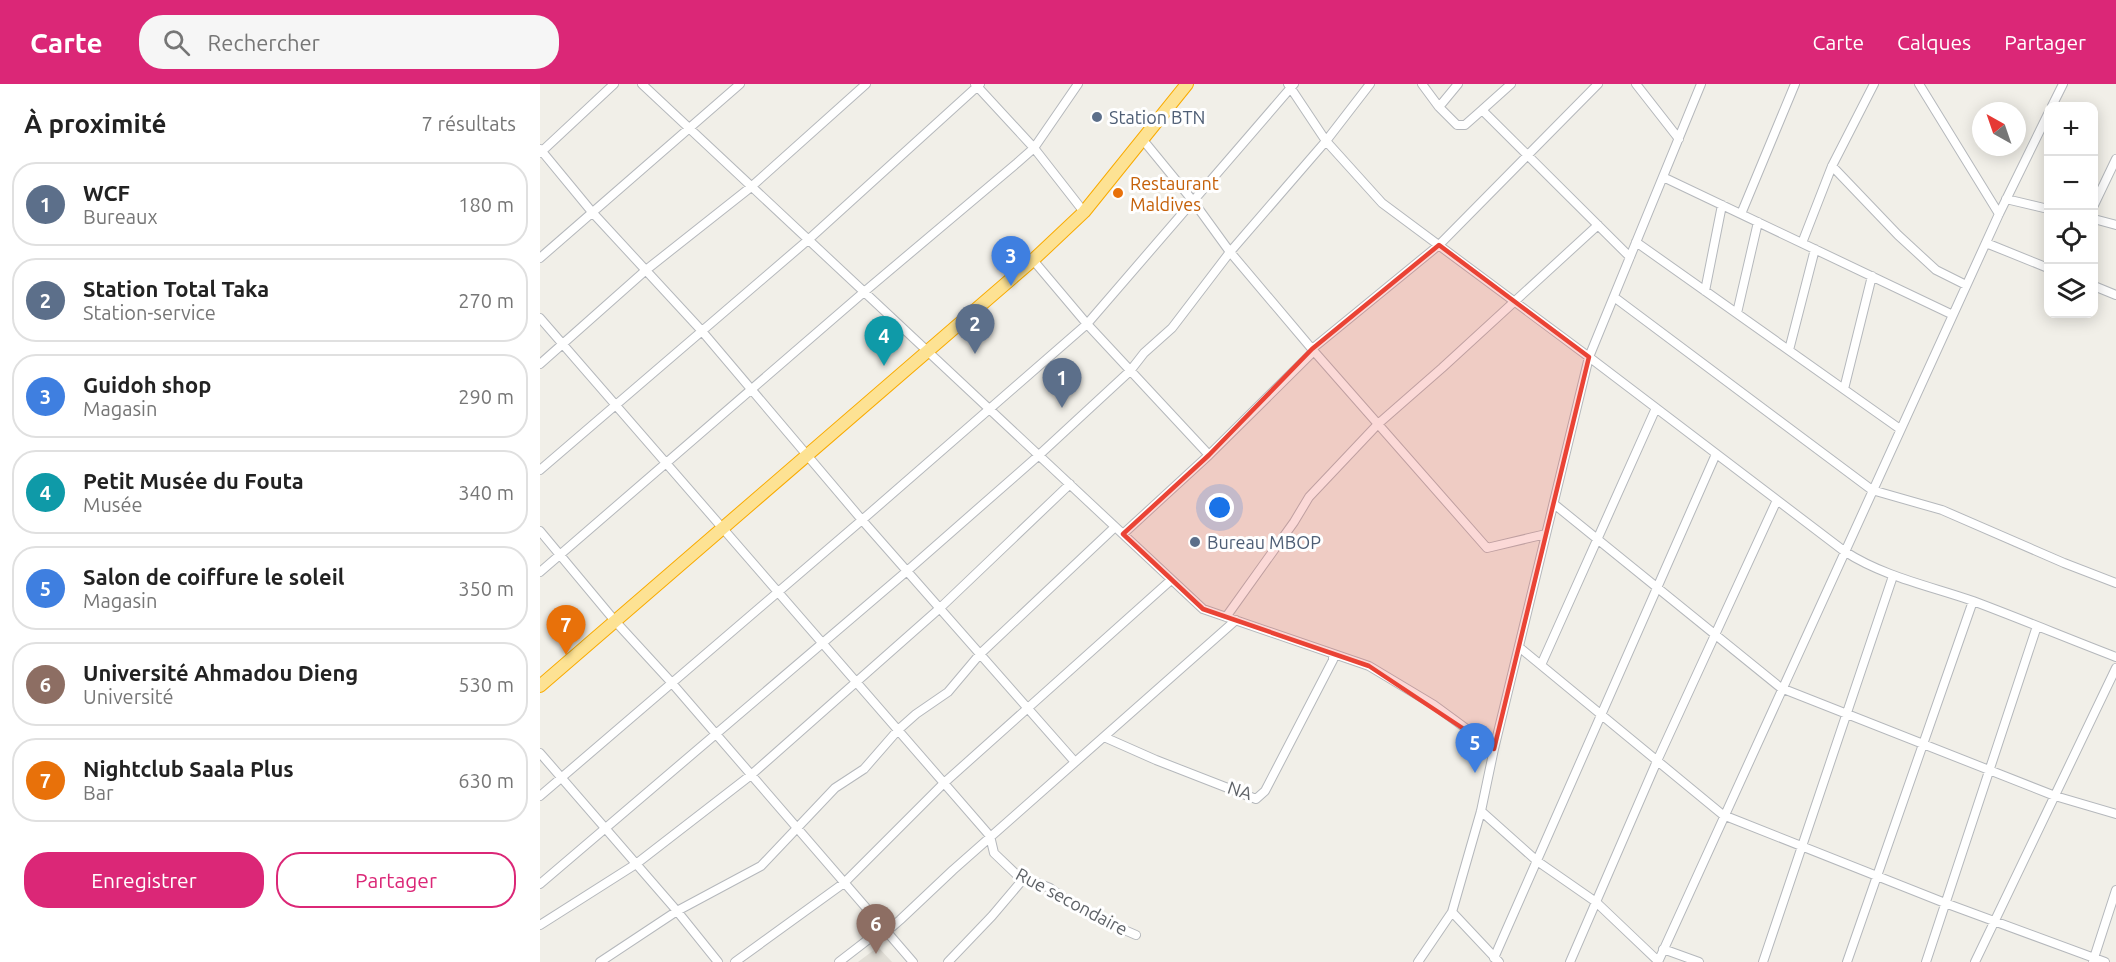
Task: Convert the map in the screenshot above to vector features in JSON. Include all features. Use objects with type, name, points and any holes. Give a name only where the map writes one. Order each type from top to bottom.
[{"type":"highway","points":[[540,686],[1033,260],[1084,212],[1187,84]]},
{"type":"street","points":[[614,84],[541,151],[592,212],[701,330],[862,520],[1075,762]]},
{"type":"street","points":[[642,84],[1203,609],[1369,666],[1434,705],[1494,749]]},
{"type":"street","points":[[540,258],[740,84]]},
{"type":"street","points":[[540,364],[646,270],[751,187],[866,84]]},
{"type":"street","points":[[540,572],[1034,148],[1078,84]]},
{"type":"street","points":[[540,884],[907,571],[1038,456],[1130,371],[1144,353],[1172,328],[1230,252],[1326,141],[1370,84]]},
{"type":"street","points":[[1422,84],[1439,107],[1457,125],[1466,125],[1511,84]]},
{"type":"street","points":[[1439,107],[1458,84]]},
{"type":"street","points":[[1123,534],[1209,455],[1313,350],[1438,244],[1598,84]]},
{"type":"street","points":[[1636,84],[1679,139]]},
{"type":"street","points":[[1418,962],[1452,912],[1481,811],[1589,357],[1701,84]]},
{"type":"street","points":[[1741,214],[1795,84]]},
{"type":"street","points":[[1802,243],[1832,166],[1874,84]]},
{"type":"street","points":[[1918,84],[1999,214]]},
{"type":"street","points":[[2054,102],[2063,84]]},
{"type":"street","points":[[540,470],[808,240],[978,85],[1034,148],[1084,212]]},
{"type":"street","points":[[540,796],[1087,324],[1291,85],[1326,141],[1382,203],[1844,551],[1893,576],[1973,601],[2116,657]]},
{"type":"street","points":[[1482,110],[1630,257]]},
{"type":"street","points":[[1481,811],[1537,861],[1596,902],[1658,962],[1966,285],[2044,124]]},
{"type":"street","points":[[1143,140],[1193,201],[1230,252],[1487,548],[1546,534]]},
{"type":"street","points":[[2098,197],[2116,159]]},
{"type":"street","points":[[1832,166],[1898,235],[1936,270],[1966,285]]},
{"type":"street","points":[[1663,177],[1953,315]]},
{"type":"street","points":[[2006,199],[2044,208]]},
{"type":"street","points":[[1705,291],[1722,205]]},
{"type":"street","points":[[2098,220],[2116,225]]},
{"type":"street","points":[[1737,314],[1758,222]]},
{"type":"street","points":[[1226,617],[1294,522],[1309,497],[1378,424],[1598,225]]},
{"type":"street","points":[[1636,242],[1900,429]]},
{"type":"street","points":[[1986,243],[2044,266]]},
{"type":"street","points":[[1789,350],[1815,249]]},
{"type":"street","points":[[1033,260],[1087,324],[1209,455]]},
{"type":"street","points":[[1844,389],[1872,276]]},
{"type":"street","points":[[2098,288],[2116,295]]},
{"type":"street","points":[[1614,297],[1872,490],[1942,510],[2116,583]]},
{"type":"street","name":"Rue secondaire","points":[[540,318],[990,836],[994,853],[1017,875],[1050,888],[1069,902],[1136,935]]},
{"type":"street","points":[[1541,665],[1656,408]]},
{"type":"street","points":[[1452,912],[1497,960],[1537,861],[1716,454]]},
{"type":"street","points":[[540,925],[636,864],[751,775],[940,608],[1070,484]]},
{"type":"street","points":[[1570,962],[1657,761],[1777,500]]},
{"type":"street","points":[[1554,504],[1781,688],[2055,796],[2116,814]]},
{"type":"street","points":[[600,962],[677,911],[761,866],[834,788],[864,769],[915,714],[948,692],[980,654],[1115,527]]},
{"type":"street","points":[[540,531],[615,621],[671,682],[913,962]]},
{"type":"street","points":[[1763,962],[1893,576]]},
{"type":"street","points":[[735,962],[844,883],[944,783],[1171,580]]},
{"type":"street","points":[[1847,962],[1973,601]]},
{"type":"street","points":[[839,962],[883,928],[892,927],[990,836],[1236,620]]},
{"type":"street","points":[[1926,962],[2037,626]]},
{"type":"street","points":[[1519,647],[1723,815],[2094,960],[2105,962]]},
{"type":"street","name":"NA","points":[[1104,737],[1256,799],[1265,791],[1333,660],[1334,654]]},
{"type":"street","points":[[1976,962],[2116,668]]},
{"type":"street","points":[[540,753],[677,911],[718,962]]},
{"type":"street","points":[[948,962],[1025,877]]},
{"type":"street","points":[[2094,960],[2116,890]]},
{"type":"street","points":[[1664,949],[1699,962]]},
{"type":"highlighted area","points":[[1439,245],[1589,357],[1494,749],[1369,666],[1203,609],[1123,534],[1209,455],[1312,349]]},
{"type":"shaded area","points":[[878,947],[892,962],[858,962]]},
{"type":"place","name":"Station BTN","points":[[1097,117]]},
{"type":"place","name":"Restaurant Maldives","points":[[1118,193]]},
{"type":"place","name":"Guidoh shop","points":[[1011,286]]},
{"type":"place","name":"Station Total Taka","points":[[975,354]]},
{"type":"place","name":"Petit Musée du Fouta","points":[[884,366]]},
{"type":"place","name":"WCF","points":[[1062,408]]},
{"type":"place","name":"Bureau MBOP","points":[[1195,542]]},
{"type":"place","name":"Nightclub Saala Plus","points":[[566,655]]},
{"type":"place","name":"Salon de coiffure le soleil","points":[[1475,773]]},
{"type":"place","name":"Université Ahmadou Dieng","points":[[876,954]]}]
